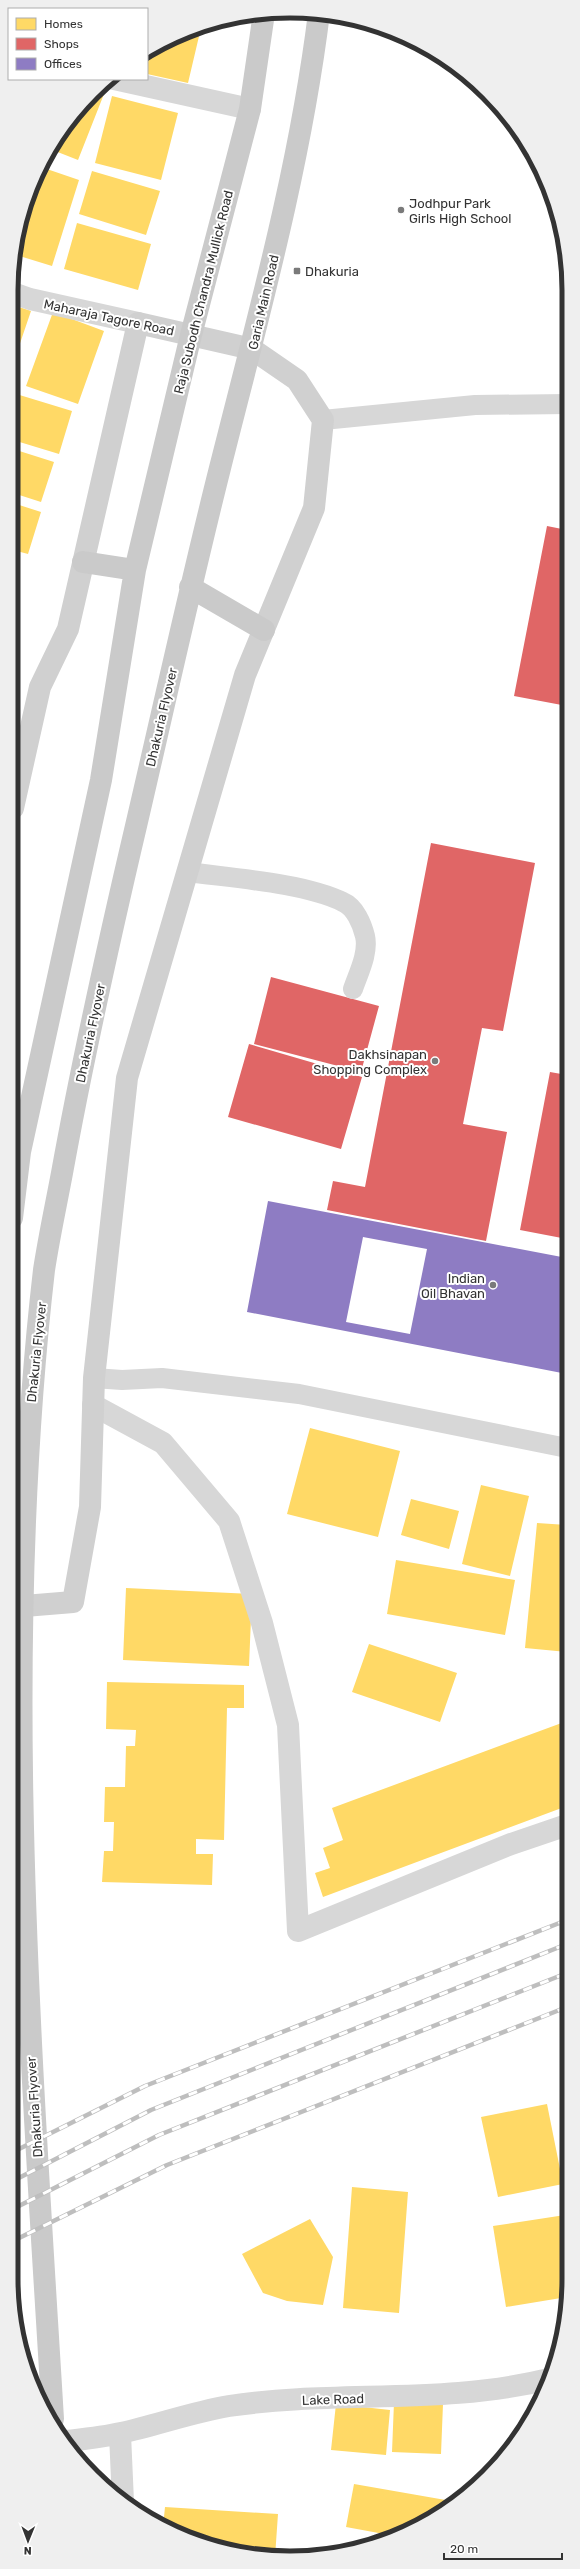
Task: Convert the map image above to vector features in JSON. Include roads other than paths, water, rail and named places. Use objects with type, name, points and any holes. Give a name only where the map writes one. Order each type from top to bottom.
[{"type":"main road","name":"Raja Subodh Chandra Mullick Road","points":[[135,570],[191,335],[250,109],[263,19]]},
{"type":"main road","name":"Garia Main Road","points":[[190,587],[252,349],[289,184],[314,54],[318,20]]},
{"type":"main road","points":[[18,1168],[20,1152],[101,780],[135,570],[84,562]]},
{"type":"main road","points":[[190,587],[264,630]]},
{"type":"main road","name":"Dhakuria Flyover","points":[[18,1682],[20,1527],[44,1269],[104,961],[190,587]]},
{"type":"main road","name":"Dhakuria Flyover","points":[[18,1792],[22,1918],[53,2412]]},
{"type":"street","points":[[119,80],[250,109]]},
{"type":"street","name":"Maharaja Tagore Road","points":[[18,295],[30,299],[252,349]]},
{"type":"street","points":[[18,786],[40,688],[68,629],[138,323]]},
{"type":"street","points":[[18,1607],[73,1602],[90,1507],[94,1378],[127,1078],[245,675],[314,508],[323,420],[297,380],[252,349]]},
{"type":"street","points":[[93,1406],[163,1443],[229,1521],[262,1623],[288,1725],[298,1931],[511,1844],[562,1827]]},
{"type":"street","name":"Lake Road","points":[[71,2440],[120,2434],[229,2406],[302,2400],[425,2396],[527,2385],[542,2381]]},
{"type":"street","points":[[120,2434],[122,2493]]},
{"type":"lane","points":[[323,420],[475,405],[562,404]]},
{"type":"lane","points":[[188,872],[301,889],[344,902],[355,912],[366,938],[365,951],[353,989]]},
{"type":"lane","points":[[94,1378],[122,1380],[162,1378],[299,1394],[562,1447]]},
{"type":"railway","points":[[18,2150],[145,2086],[562,1922]]},
{"type":"railway","points":[[18,2178],[151,2110],[562,1946]]},
{"type":"railway","points":[[18,2206],[159,2135],[562,1975]]},
{"type":"railway","points":[[18,2239],[167,2165],[562,2009]]},
{"type":"place","name":"Jodhpur Park Girls High School","points":[[401,210]]},
{"type":"place","name":"Dhakuria","points":[[297,271]]},
{"type":"place","name":"Dakhsinapan Shopping Complex","points":[[435,1061]]},
{"type":"place","name":"Indian Oil Bhavan","points":[[493,1285]]}]
